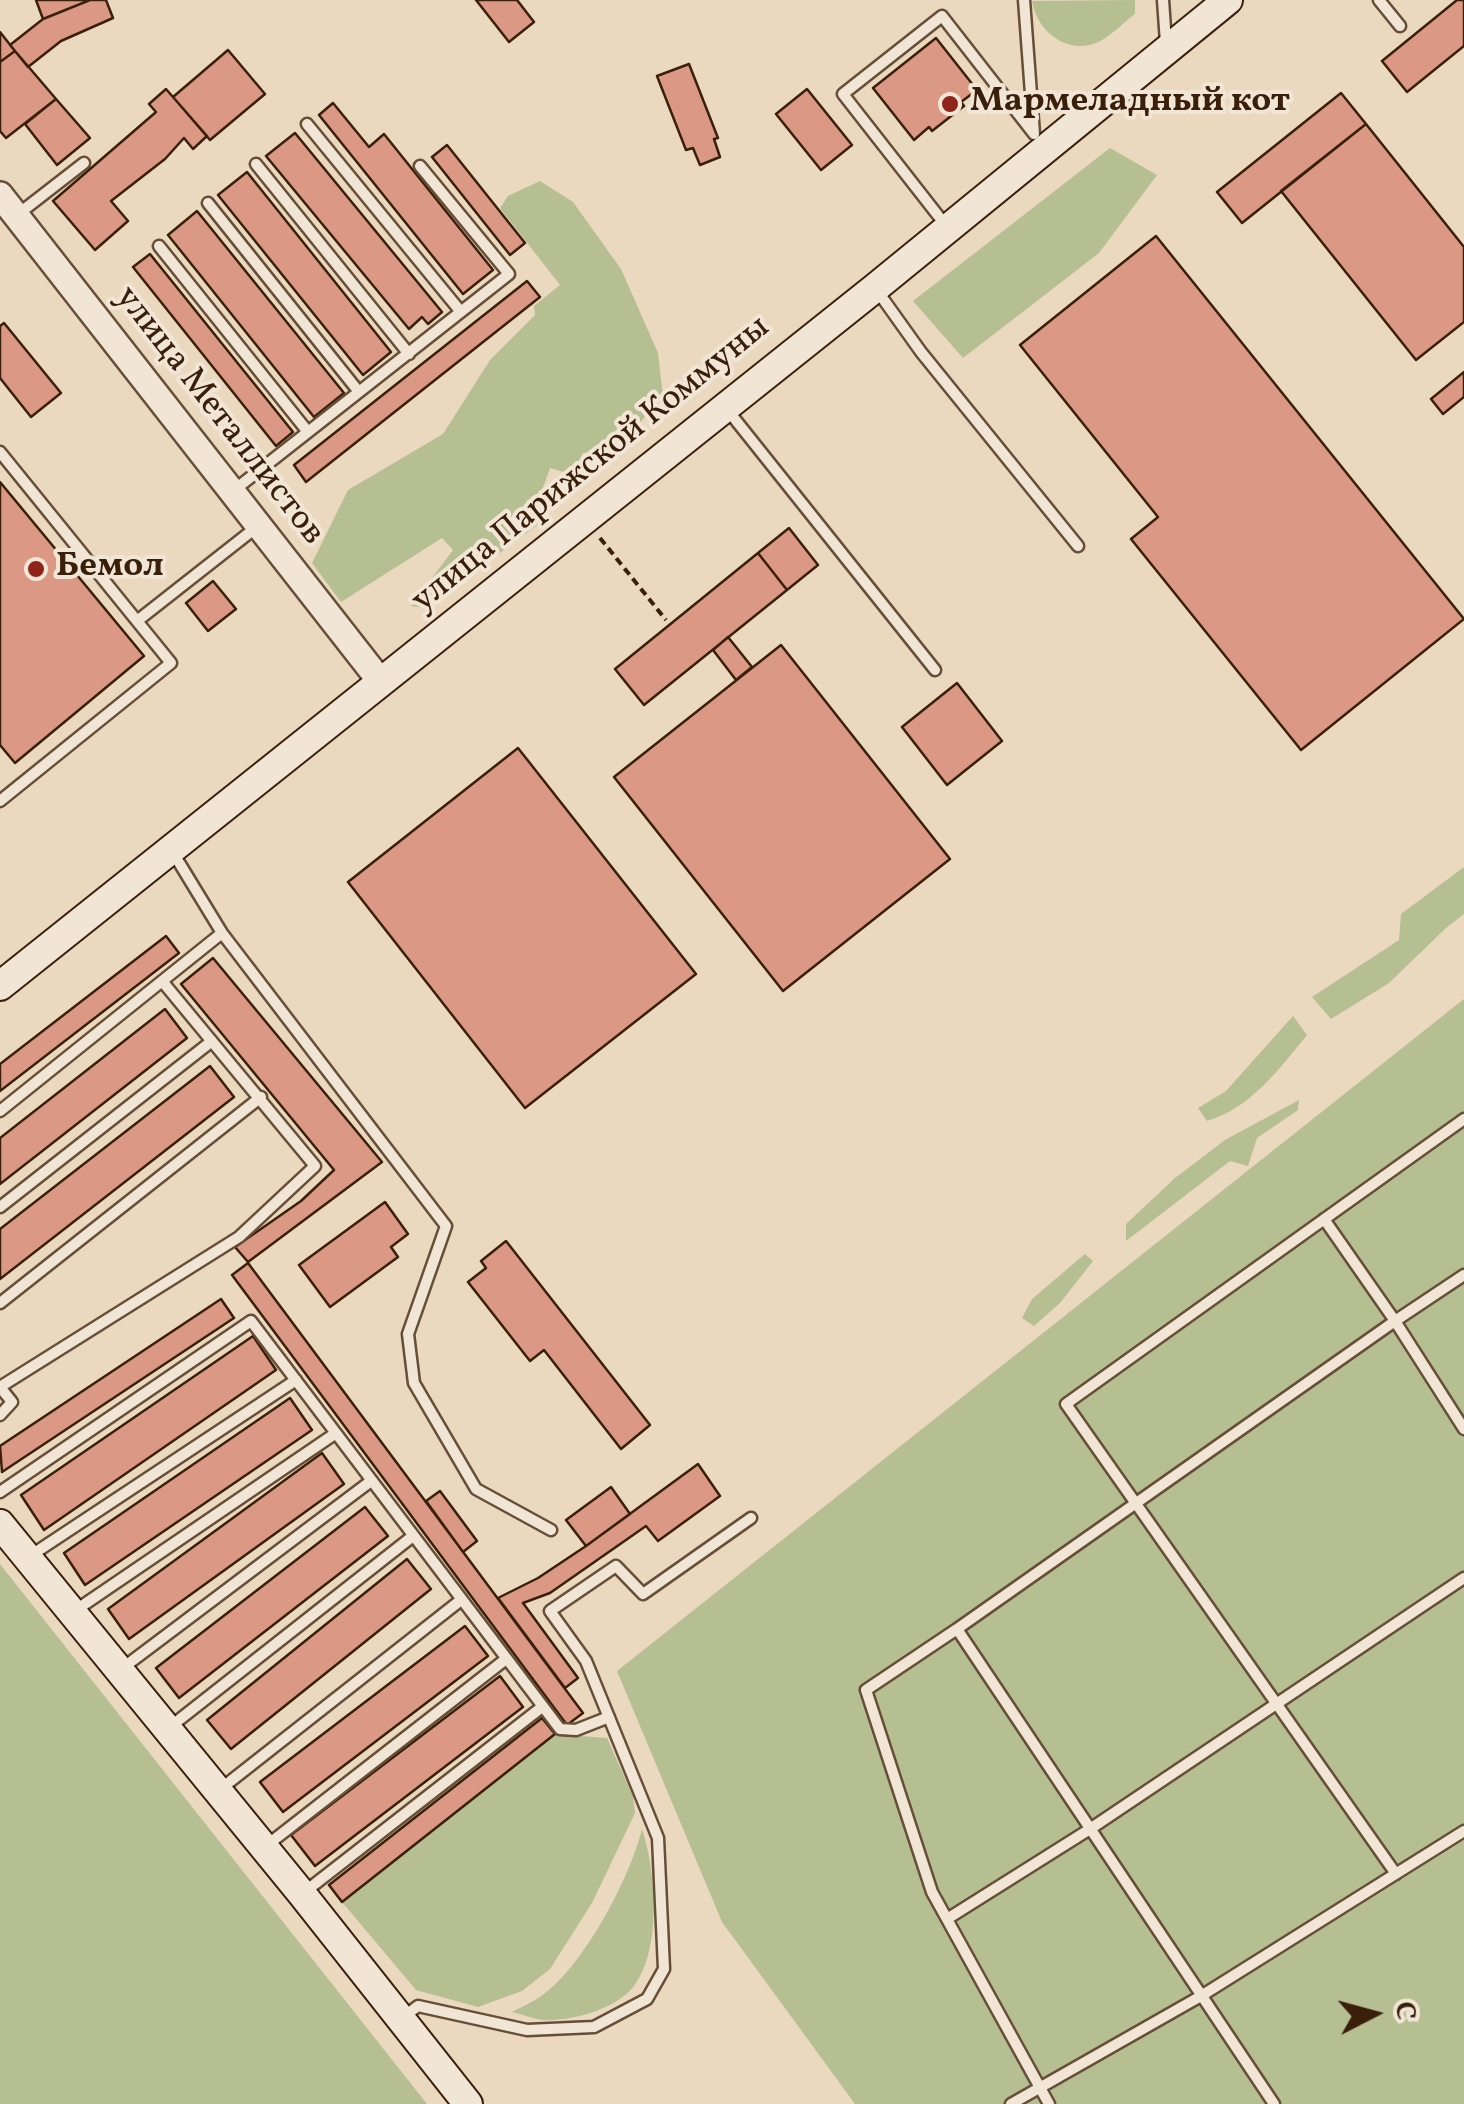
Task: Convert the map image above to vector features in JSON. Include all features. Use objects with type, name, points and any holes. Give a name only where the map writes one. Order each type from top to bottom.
[{"type":"main road","name":"улица Парижской Коммуны","points":[[0,986],[875,288],[1035,144],[1228,0]]},
{"type":"main road","points":[[0,1524],[468,2104]]},
{"type":"street","name":"улица Металлистов","points":[[0,195],[381,682]]},
{"type":"lane","points":[[1024,0],[1035,144]]},
{"type":"lane","points":[[1163,0],[1166,49]]},
{"type":"lane","points":[[1379,0],[1400,26]]},
{"type":"lane","points":[[947,227],[843,94],[942,16],[1035,144]]},
{"type":"lane","points":[[307,124],[461,312]]},
{"type":"lane","points":[[16,216],[84,163]]},
{"type":"lane","points":[[256,164],[408,354]]},
{"type":"lane","points":[[233,492],[510,274],[420,166]]},
{"type":"lane","points":[[208,203],[360,392]]},
{"type":"lane","points":[[159,246],[308,432]]},
{"type":"lane","points":[[875,288],[921,352],[1078,546]]},
{"type":"lane","points":[[725,407],[935,670]]},
{"type":"lane","points":[[0,452],[170,662],[0,801]]},
{"type":"lane","points":[[137,621],[259,525]]},
{"type":"lane","points":[[171,850],[222,933],[446,1226],[408,1334],[414,1383],[476,1489],[551,1530]]},
{"type":"lane","points":[[0,1111],[222,933]]},
{"type":"lane","points":[[0,1415],[12,1402],[0,1388],[239,1237],[315,1166],[162,981]]},
{"type":"lane","points":[[0,1207],[212,1041]]},
{"type":"lane","points":[[0,1303],[261,1097]]},
{"type":"lane","points":[[1396,1874],[1066,1404],[1464,1119]]},
{"type":"lane","points":[[1324,1219],[1464,1429]]},
{"type":"lane","points":[[1050,2104],[932,1892],[866,1690],[1464,1275]]},
{"type":"lane","points":[[0,1492],[251,1321],[560,1730],[576,1730],[609,1717]]},
{"type":"lane","points":[[28,1558],[296,1380]]},
{"type":"lane","points":[[72,1612],[336,1433]]},
{"type":"lane","points":[[120,1670],[371,1481]]},
{"type":"lane","points":[[401,2019],[418,2006],[527,2030],[594,2027],[647,1999],[664,1968],[658,1838],[586,1661],[550,1611],[616,1566],[643,1594],[752,1518]]},
{"type":"lane","points":[[168,1729],[413,1536]]},
{"type":"lane","points":[[947,1919],[1090,1830],[1464,1578]]},
{"type":"lane","points":[[218,1791],[461,1600]]},
{"type":"lane","points":[[956,1630],[1274,2104]]},
{"type":"lane","points":[[264,1848],[506,1659]]},
{"type":"lane","points":[[302,1894],[542,1708]]},
{"type":"lane","points":[[1011,2104],[1201,1996],[1464,1831]]},
{"type":"path","points":[[585,519],[666,620]]},
{"type":"green space","points":[[1135,0],[1135,14],[1106,37],[1085,46],[1054,37],[1039,21],[1032,1]]},
{"type":"green space","points":[[1110,148],[1157,175],[1099,253],[963,358],[913,301]]},
{"type":"green space","points":[[540,181],[573,202],[621,269],[658,353],[663,397],[627,437],[582,454],[578,476],[550,468],[540,496],[544,520],[426,608],[411,606],[453,550],[442,538],[341,602],[312,563],[348,490],[443,434],[490,360],[535,315],[534,306],[560,285],[500,208],[508,196]]},
{"type":"green space","points":[[1464,867],[1464,914],[1389,983],[1331,1019],[1312,997],[1399,940],[1401,914]]},
{"type":"green space","points":[[1464,999],[1464,2104],[855,2104],[722,1922],[617,1671]]},
{"type":"green space","points":[[1293,1016],[1307,1035],[1251,1097],[1207,1121],[1198,1108],[1226,1091]]},
{"type":"green space","points":[[1299,1100],[1298,1110],[1257,1138],[1248,1166],[1230,1161],[1126,1241],[1126,1224],[1175,1178],[1225,1140]]},
{"type":"green space","points":[[1085,1254],[1093,1261],[1060,1303],[1034,1326],[1022,1318],[1032,1299]]},
{"type":"green space","points":[[0,1564],[427,2104],[0,2104]]},
{"type":"green space","points":[[555,1734],[607,1738],[633,1796],[635,1813],[592,1903],[550,1969],[522,1991],[478,2007],[416,1990],[342,1902]]},
{"type":"green space","points":[[642,1829],[651,1866],[653,1931],[643,1970],[634,1986],[605,2007],[566,2019],[542,2020],[512,2012],[556,1983],[588,1944],[616,1896]]},
{"type":"building","points":[[36,0],[90,0],[43,19]]},
{"type":"building","points":[[90,0],[106,0],[113,18],[61,41],[28,67],[10,45],[43,19]]},
{"type":"building","points":[[476,0],[517,0],[534,22],[509,42]]},
{"type":"building","points":[[1457,0],[1464,0],[1464,46],[1407,92],[1382,61]]},
{"type":"building","points":[[0,32],[15,51],[0,62]]},
{"type":"building","points":[[936,38],[977,90],[961,102],[964,106],[914,140],[873,88]]},
{"type":"building","points":[[228,50],[265,94],[210,140],[173,97]]},
{"type":"building","points":[[15,51],[56,99],[6,138],[0,131],[0,62]]},
{"type":"building","points":[[689,64],[718,138],[714,139],[720,157],[700,165],[693,148],[686,150],[657,76]]},
{"type":"building","points":[[166,89],[207,136],[193,149],[184,138],[165,159],[111,201],[128,221],[95,250],[53,201],[156,112],[149,104]]},
{"type":"building","points":[[807,89],[852,145],[821,170],[776,114]]},
{"type":"building","points":[[1341,93],[1366,124],[1242,223],[1217,192]]},
{"type":"building","points":[[56,99],[90,138],[57,165],[25,124]]},
{"type":"building","points":[[333,103],[369,147],[384,134],[493,270],[463,294],[319,115]]},
{"type":"building","points":[[1366,124],[1464,247],[1464,322],[1416,360],[1281,191]]},
{"type":"building","points":[[295,133],[442,312],[428,324],[422,317],[409,329],[266,156]]},
{"type":"building","points":[[447,145],[525,243],[510,255],[432,157]]},
{"type":"building","points":[[247,172],[391,352],[363,375],[218,195]]},
{"type":"building","points":[[197,211],[344,393],[314,417],[168,235]]},
{"type":"building","points":[[1156,236],[1464,619],[1301,750],[1131,539],[1158,517],[1020,345]]},
{"type":"building","points":[[150,254],[293,432],[276,446],[133,267]]},
{"type":"building","points":[[527,281],[540,297],[306,482],[294,465]]},
{"type":"building","points":[[4,323],[61,393],[31,417],[0,378],[0,326]]},
{"type":"building","points":[[1464,372],[1464,397],[1443,414],[1431,399]]},
{"type":"building","name":"Бемол","points":[[0,482],[144,656],[15,763],[0,745]]},
{"type":"building","points":[[789,528],[818,565],[787,590],[758,553]]},
{"type":"building","points":[[758,553],[787,590],[644,705],[615,669]]},
{"type":"building","points":[[213,581],[236,609],[208,631],[186,603]]},
{"type":"building","points":[[728,637],[752,667],[736,680],[713,650]]},
{"type":"building","points":[[781,645],[950,859],[783,991],[614,777]]},
{"type":"building","points":[[957,683],[1002,741],[947,785],[902,727]]},
{"type":"building","points":[[518,748],[696,974],[525,1108],[348,882]]},
{"type":"building","points":[[166,936],[179,953],[0,1091],[0,1064]]},
{"type":"building","points":[[213,958],[382,1162],[248,1262],[235,1247],[301,1201],[334,1170],[181,984]]},
{"type":"building","points":[[165,1009],[187,1038],[0,1184],[0,1138]]},
{"type":"building","points":[[210,1066],[234,1097],[0,1279],[0,1229]]},
{"type":"building","points":[[385,1202],[408,1234],[391,1247],[398,1257],[330,1307],[299,1265]]},
{"type":"building","points":[[506,1241],[650,1425],[621,1449],[544,1350],[530,1361],[468,1282],[486,1268],[481,1261]]},
{"type":"building","points":[[248,1263],[583,1713],[567,1725],[232,1275]]},
{"type":"building","points":[[221,1299],[234,1318],[2,1472],[0,1446]]},
{"type":"building","points":[[253,1336],[276,1370],[44,1530],[21,1495]]},
{"type":"building","points":[[290,1398],[312,1430],[85,1585],[64,1553]]},
{"type":"building","points":[[322,1453],[344,1484],[129,1639],[108,1609]]},
{"type":"building","points":[[698,1464],[720,1496],[658,1541],[646,1526],[550,1593],[523,1603],[578,1678],[565,1688],[498,1598],[538,1578],[586,1546]]},
{"type":"building","points":[[611,1487],[630,1514],[586,1546],[566,1520]]},
{"type":"building","points":[[440,1491],[477,1541],[463,1552],[426,1501]]},
{"type":"building","points":[[365,1507],[388,1536],[179,1698],[156,1668]]},
{"type":"building","points":[[407,1559],[431,1589],[231,1749],[207,1720]]},
{"type":"building","points":[[465,1626],[488,1656],[283,1812],[260,1782]]},
{"type":"building","points":[[500,1676],[523,1707],[315,1866],[291,1835]]},
{"type":"building","points":[[542,1718],[555,1734],[342,1902],[329,1885]]},
{"type":"place","name":"Мармеладный кот","points":[[950,104]]},
{"type":"place","name":"Бемол","points":[[36,569]]}]
